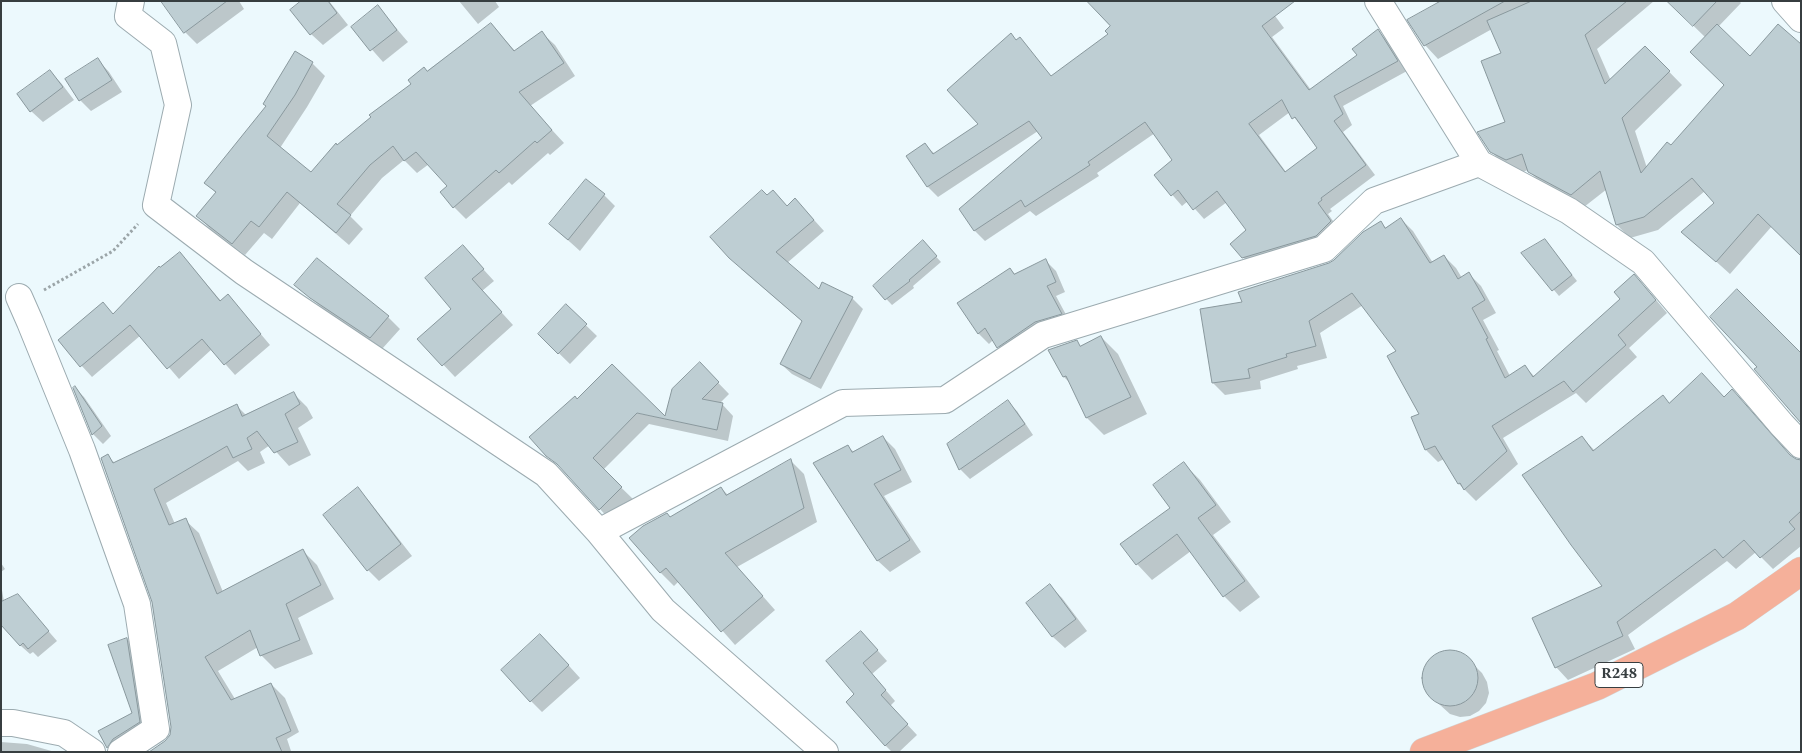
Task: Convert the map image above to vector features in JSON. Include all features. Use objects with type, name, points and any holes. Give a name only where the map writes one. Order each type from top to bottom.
[{"type":"main road","name":"R248","points":[[1424,752],[1597,686],[1737,616],[1801,571]]},
{"type":"street","points":[[131,1],[128,16],[163,42],[178,105],[156,205],[244,272],[546,474],[599,532],[663,610],[825,752]]},
{"type":"street","points":[[1785,1],[1801,19]]},
{"type":"street","points":[[1388,5],[1479,163],[1569,211],[1643,262],[1801,445]]},
{"type":"street","points":[[599,532],[843,403],[945,400],[1043,335],[1324,249],[1374,201],[1479,163]]},
{"type":"street","points":[[19,296],[82,450],[137,604],[151,709],[156,729],[121,752]]},
{"type":"street","points":[[1,723],[13,723],[64,733],[92,752]]},
{"type":"path","points":[[19,296],[44,291],[113,251],[156,205]]},
{"type":"building","points":[[161,1],[227,1],[184,33]]},
{"type":"building","points":[[301,1],[328,1],[337,13],[310,35],[290,10]]},
{"type":"building","points":[[1087,1],[1295,1],[1262,26],[1309,90],[1357,55],[1352,49],[1378,29],[1398,61],[1334,96],[1343,114],[1334,121],[1366,165],[1321,198],[1322,200],[1318,203],[1331,221],[1316,236],[1242,258],[1230,244],[1246,230],[1217,191],[1193,210],[1178,190],[1171,196],[1154,175],[1172,160],[1145,122],[1088,162],[1090,165],[1025,207],[1021,200],[974,231],[959,209],[1042,138],[1029,121],[927,187],[906,156],[925,143],[933,154],[978,124],[947,90],[1011,33],[1016,40],[1020,37],[1051,76],[1108,34],[1105,31],[1110,26]],"holes":[[[1282,100],[1292,119],[1295,117],[1317,148],[1285,172],[1249,124]]]},
{"type":"building","points":[[1441,1],[1505,1],[1424,46],[1407,20]]},
{"type":"building","points":[[1532,1],[1627,1],[1585,35],[1605,84],[1645,46],[1670,71],[1622,118],[1641,173],[1667,142],[1671,145],[1724,85],[1690,52],[1717,24],[1750,56],[1778,24],[1801,44],[1801,256],[1758,214],[1716,262],[1681,232],[1714,203],[1692,178],[1644,217],[1616,225],[1600,171],[1571,195],[1528,172],[1522,154],[1506,160],[1490,152],[1477,132],[1505,122],[1481,61],[1501,53],[1487,21]]},
{"type":"building","points":[[1667,1],[1717,1],[1693,26]]},
{"type":"building","points":[[378,5],[397,30],[370,51],[351,27]]},
{"type":"building","points":[[491,23],[514,51],[542,31],[564,63],[519,92],[552,130],[537,143],[535,141],[499,173],[496,170],[453,208],[440,192],[447,186],[416,152],[404,161],[393,146],[370,165],[337,204],[351,215],[336,233],[287,192],[259,227],[251,221],[232,244],[196,216],[216,192],[204,183],[266,106],[263,104],[295,51],[313,62],[295,95],[267,136],[311,172],[336,143],[337,145],[371,117],[369,115],[411,84],[408,80],[424,67],[427,71]]},
{"type":"building","points":[[98,58],[112,80],[79,101],[65,79]]},
{"type":"building","points":[[50,70],[63,87],[30,112],[17,94]]},
{"type":"building","points":[[586,179],[605,194],[568,240],[549,224]]},
{"type":"building","points":[[762,190],[767,195],[773,190],[787,206],[795,198],[814,220],[776,252],[819,289],[822,282],[853,297],[810,379],[780,364],[802,321],[729,258],[710,237]]},
{"type":"building","points":[[1401,218],[1430,263],[1444,255],[1458,279],[1469,272],[1485,300],[1472,308],[1488,338],[1486,339],[1505,378],[1525,365],[1533,377],[1620,299],[1614,292],[1634,274],[1656,300],[1618,335],[1626,345],[1573,392],[1564,381],[1492,426],[1507,451],[1464,490],[1460,483],[1458,484],[1435,446],[1425,450],[1411,417],[1419,414],[1387,356],[1396,351],[1352,293],[1309,321],[1316,346],[1286,354],[1287,357],[1248,369],[1250,378],[1212,383],[1200,309],[1242,302],[1238,292],[1329,263],[1363,232],[1381,221],[1385,228]]},
{"type":"building","points":[[1545,239],[1572,275],[1552,291],[1521,253]]},
{"type":"building","points":[[923,240],[937,256],[910,281],[885,300],[873,286]]},
{"type":"building","points":[[463,245],[484,269],[472,279],[502,312],[442,366],[417,339],[451,309],[425,278]]},
{"type":"building","points":[[180,252],[220,301],[228,294],[261,334],[224,365],[202,339],[167,369],[130,325],[80,367],[58,340],[103,302],[113,314],[159,266]]},
{"type":"building","points":[[317,258],[389,316],[370,338],[310,298],[294,285]]},
{"type":"building","points":[[1046,259],[1056,282],[1047,286],[1062,314],[1035,322],[997,348],[985,328],[978,334],[957,303],[1010,268],[1014,274]]},
{"type":"building","points":[[1737,289],[1801,353],[1801,423],[1754,369],[1757,367],[1710,317]]},
{"type":"building","points":[[566,304],[587,324],[558,354],[538,334]]},
{"type":"building","points":[[1101,336],[1131,397],[1086,418],[1066,376],[1063,377],[1048,350],[1077,340],[1080,346]]},
{"type":"building","points":[[700,362],[719,382],[702,399],[723,403],[717,430],[637,413],[593,458],[622,487],[599,510],[557,464],[546,456],[529,437],[575,396],[577,399],[612,364],[665,416],[672,389]]},
{"type":"building","points":[[1702,373],[1724,397],[1732,389],[1790,455],[1801,460],[1801,511],[1789,522],[1795,529],[1760,558],[1744,540],[1723,558],[1715,549],[1617,622],[1623,636],[1555,668],[1532,618],[1602,586],[1522,475],[1582,436],[1593,451],[1663,395],[1669,403]]},
{"type":"building","points":[[75,386],[102,426],[92,435],[73,388]]},
{"type":"building","points":[[294,392],[300,404],[285,414],[298,442],[274,453],[257,431],[247,438],[252,449],[233,458],[227,446],[154,489],[169,525],[186,518],[217,594],[303,549],[321,585],[286,604],[300,640],[260,656],[250,630],[205,657],[231,700],[271,683],[291,731],[276,738],[282,752],[149,752],[165,741],[170,735],[171,727],[152,602],[101,458],[108,454],[113,463],[237,404],[242,416]]},
{"type":"building","points":[[1008,400],[1025,424],[959,470],[947,444]]},
{"type":"building","points":[[883,436],[901,470],[874,484],[910,540],[877,561],[813,463],[848,445],[852,452]]},
{"type":"building","points":[[791,459],[804,508],[725,553],[763,596],[721,632],[666,568],[660,573],[629,538],[643,526],[667,513],[670,517],[721,487],[726,495]]},
{"type":"building","points":[[1184,462],[1216,505],[1198,518],[1245,581],[1223,597],[1177,534],[1136,565],[1120,544],[1170,508],[1153,485]]},
{"type":"building","points":[[358,487],[401,544],[367,571],[323,515]]},
{"type":"building","points":[[1050,584],[1076,619],[1052,637],[1026,603]]},
{"type":"building","points":[[18,594],[49,631],[28,649],[23,643],[20,646],[1,625],[1,602]]},
{"type":"building","points":[[861,631],[878,650],[863,663],[886,690],[881,695],[908,724],[885,746],[846,702],[854,694],[826,661]]},
{"type":"building","points":[[540,634],[569,665],[530,702],[501,670]]},
{"type":"building","points":[[127,638],[140,722],[113,739],[107,748],[98,731],[132,713],[108,645]]},
{"type":"building","points":[[1450,650],[1465,655],[1473,663],[1478,678],[1473,693],[1465,701],[1450,706],[1435,701],[1427,693],[1422,678],[1427,663],[1435,655]]}]
